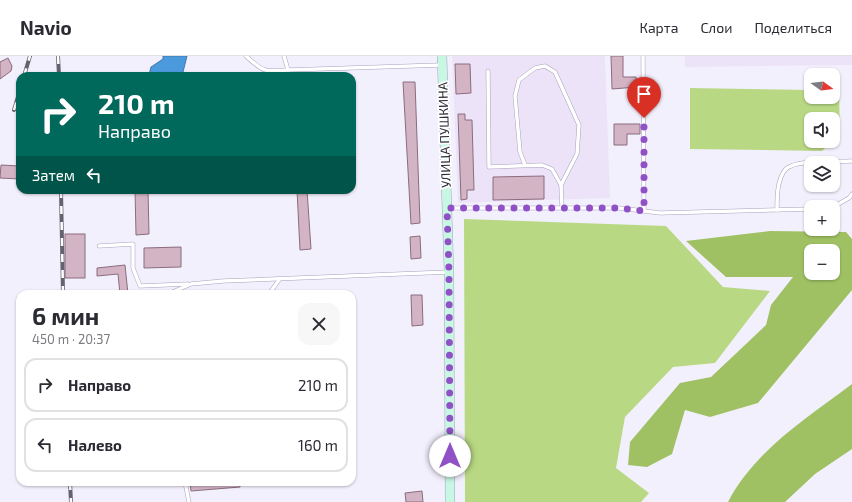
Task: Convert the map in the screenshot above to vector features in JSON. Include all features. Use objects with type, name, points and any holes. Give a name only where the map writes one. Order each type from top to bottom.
[{"type":"main road","name":"УЛИЦА ПУШКИНА","points":[[442,61],[449,272],[450,502]]},
{"type":"lane","points":[[246,56],[254,64],[268,72],[442,61]]},
{"type":"lane","points":[[284,56],[288,70]]},
{"type":"lane","points":[[643,56],[644,211]]},
{"type":"lane","points":[[525,165],[520,152],[515,96],[519,80],[535,68],[545,66],[555,72],[579,125],[577,154],[561,185]]},
{"type":"lane","points":[[488,71],[489,167],[542,165],[552,169],[561,185],[562,207]]},
{"type":"lane","points":[[777,210],[777,197],[780,180],[785,170],[794,164],[852,161]]},
{"type":"lane","points":[[840,203],[850,198],[852,194]]},
{"type":"lane","points":[[447,208],[619,208],[660,213],[804,209]]},
{"type":"lane","points":[[99,246],[133,244],[133,268],[140,286],[223,281],[279,280],[449,272]]},
{"type":"lane","points":[[272,290],[279,280]]},
{"type":"lane","points":[[177,290],[191,284]]},
{"type":"lane","points":[[186,486],[189,502]]},
{"type":"shaded area","points":[[452,56],[605,56],[610,198],[458,203]]},
{"type":"shaded area","points":[[685,56],[852,56],[852,65],[685,67]]},
{"type":"green space","points":[[690,88],[804,90],[804,104],[839,104],[839,112],[804,112],[804,148],[825,148],[822,151],[690,149]]},
{"type":"green space","points":[[464,219],[666,226],[723,287],[770,291],[715,363],[673,367],[625,417],[616,468],[649,493],[641,502],[465,502]]},
{"type":"green space","points":[[770,231],[804,231],[804,236],[840,236],[840,232],[846,232],[852,239],[852,290],[758,403],[710,417],[685,410],[672,454],[647,467],[628,465],[630,442],[680,383],[711,377],[766,325],[771,305],[793,277],[726,277],[686,241]]},
{"type":"green space","points":[[852,384],[852,449],[815,474],[785,502],[728,502],[739,483],[752,466],[767,451],[783,436]]},
{"type":"water","points":[[163,56],[187,56],[183,72],[150,72],[151,67],[163,59]]},
{"type":"building","points":[[611,56],[623,56],[623,77],[636,77],[637,87],[612,89]]},
{"type":"building","points":[[8,58],[12,66],[11,71],[0,79],[0,62]]},
{"type":"building","points":[[455,64],[470,64],[471,93],[456,94]]},
{"type":"building","points":[[403,82],[415,82],[420,223],[411,224]]},
{"type":"building","points":[[458,114],[465,114],[465,120],[472,120],[474,190],[467,190],[467,199],[461,200]]},
{"type":"building","points":[[614,124],[640,124],[640,134],[627,134],[627,145],[614,145]]},
{"type":"building","points":[[1,165],[16,166],[16,179],[0,178]]},
{"type":"building","points":[[544,176],[544,199],[493,200],[493,177]]},
{"type":"building","points":[[135,194],[148,194],[149,234],[136,235]]},
{"type":"building","points":[[297,194],[307,194],[311,249],[300,250]]},
{"type":"building","points":[[65,234],[85,234],[85,278],[65,278]]},
{"type":"building","points":[[420,236],[421,258],[411,259],[410,237]]},
{"type":"building","points":[[181,247],[181,267],[144,268],[144,248]]},
{"type":"building","points":[[125,265],[128,290],[120,290],[118,274],[97,276],[97,268]]},
{"type":"building","points":[[411,295],[422,295],[423,325],[412,326]]},
{"type":"building","points":[[190,486],[240,486],[240,487],[191,491]]},
{"type":"building","points":[[422,491],[423,502],[406,502],[405,493]]},
{"type":"railway","points":[[25,72],[30,56]]},
{"type":"railway","points":[[58,56],[59,72]]},
{"type":"railway","points":[[14,110],[16,103]]},
{"type":"railway","points":[[61,194],[63,290]]},
{"type":"railway","points":[[70,486],[71,502]]},
{"type":"route","points":[[450,456],[449,272],[447,208],[562,207],[619,208],[644,211],[644,118]]}]
